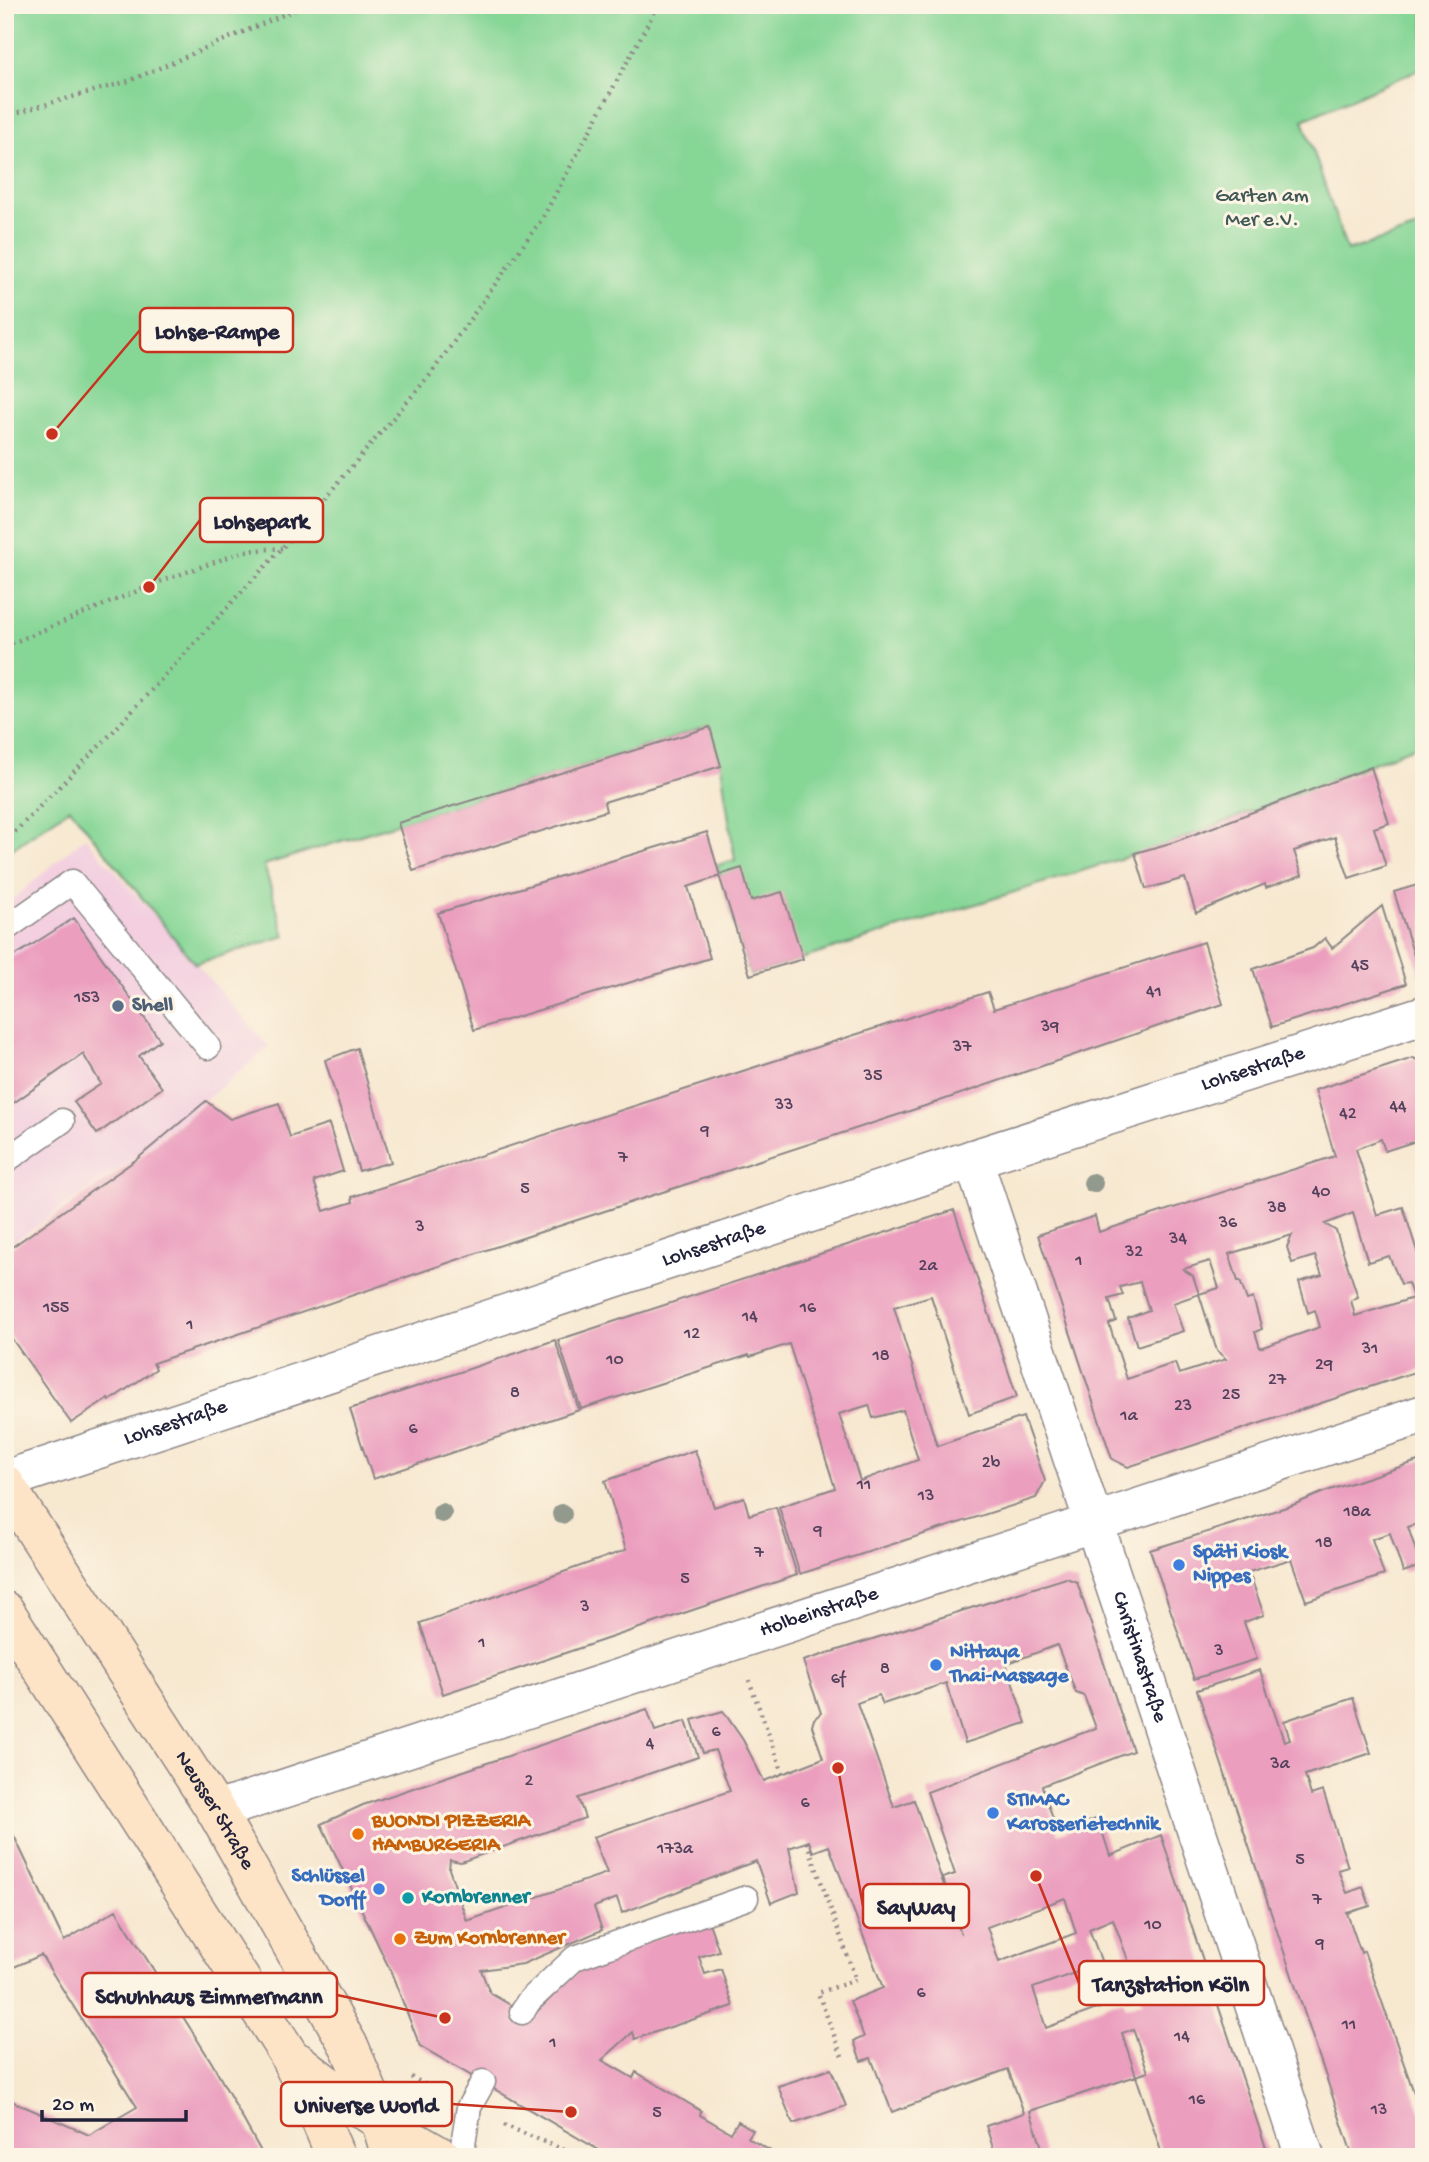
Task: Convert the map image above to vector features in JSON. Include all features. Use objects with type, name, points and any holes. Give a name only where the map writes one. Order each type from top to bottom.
[{"type":"main road","name":"Neusser Straße","points":[[5,1482],[216,1811],[351,2048],[386,2140]]},
{"type":"main road","points":[[5,1611],[287,2052],[335,2157]]},
{"type":"main road","points":[[287,2052],[386,2140],[442,2157]]},
{"type":"street","name":"Lohsestraße","points":[[5,1482],[973,1159],[1424,1015]]},
{"type":"street","name":"Christinastraße","points":[[973,1159],[1305,2157]]},
{"type":"street","name":"Holbeinstraße","points":[[216,1811],[1424,1414]]},
{"type":"lane","points":[[5,929],[72,882],[208,1047]]},
{"type":"lane","points":[[5,1161],[62,1121]]},
{"type":"lane","points":[[522,2012],[528,2001],[575,1958],[746,1898]]},
{"type":"lane","points":[[461,2157],[469,2107],[483,2082]]},
{"type":"path","points":[[5,116],[129,82],[306,5]]},
{"type":"path","points":[[5,842],[110,735],[283,548],[430,375],[542,219],[658,5]]},
{"type":"path","points":[[5,646],[159,582],[245,551],[283,548]]},
{"type":"path","points":[[735,1639],[783,1774]]},
{"type":"path","points":[[807,1842],[856,1980],[818,1993],[842,2056]]},
{"type":"shaded area","name":"Shell","points":[[85,837],[269,1047],[136,1158],[5,1248],[5,906]]},
{"type":"green space","name":"Garten am Mer e.V.","points":[[5,5],[1424,5],[1424,67],[1303,120],[1347,251],[1424,226],[1424,743],[1174,842],[750,975],[717,865],[735,860],[721,766],[709,727],[264,865],[285,936],[195,964],[70,808],[5,854]]},
{"type":"building","points":[[710,727],[721,766],[604,802],[606,811],[413,871],[398,823]]},
{"type":"building","points":[[1371,767],[1389,823],[1374,828],[1386,866],[1349,878],[1335,837],[1294,851],[1302,875],[1266,888],[1265,884],[1196,913],[1185,878],[1146,889],[1135,853],[1174,842]]},
{"type":"building","points":[[707,832],[720,876],[688,887],[710,958],[474,1030],[438,913]]},
{"type":"building","points":[[742,868],[751,901],[782,892],[803,959],[750,975],[719,875]]},
{"type":"building","points":[[1424,883],[1424,977],[1421,978],[1394,892]]},
{"type":"building","points":[[1382,906],[1406,984],[1272,1027],[1253,969],[1313,948],[1325,938],[1332,948]]},
{"type":"building","points":[[74,918],[160,1040],[139,1056],[162,1088],[97,1134],[74,1102],[101,1084],[83,1054],[5,1109],[5,962]]},
{"type":"building","points":[[1204,942],[1223,1004],[153,1363],[156,1369],[71,1423],[5,1329],[5,1252],[137,1159],[206,1101],[230,1119],[279,1103],[290,1137],[329,1124],[343,1171],[314,1181],[324,1211],[353,1202],[352,1197],[988,992],[994,1009]]},
{"type":"building","points":[[357,1048],[391,1162],[359,1171],[325,1060]]},
{"type":"building","points":[[1413,1058],[1424,1063],[1424,1152],[1419,1140],[1385,1151],[1381,1139],[1356,1149],[1377,1215],[1403,1207],[1424,1267],[1424,1369],[1128,1467],[1112,1459],[1038,1235],[1095,1216],[1099,1232],[1335,1156],[1315,1090]],"holes":[[[1353,1213],[1368,1262],[1389,1256],[1401,1284],[1408,1283],[1413,1298],[1355,1316],[1351,1300],[1358,1297],[1336,1231],[1325,1224]],[[1292,1235],[1287,1247],[1292,1263],[1315,1256],[1322,1275],[1299,1282],[1308,1313],[1315,1310],[1320,1327],[1260,1348],[1255,1332],[1262,1329],[1253,1298],[1247,1300],[1229,1254]],[[1210,1261],[1219,1288],[1199,1294],[1193,1276],[1183,1269]],[[1140,1282],[1149,1310],[1128,1318],[1137,1346],[1183,1331],[1173,1303],[1199,1294],[1217,1351],[1226,1359],[1179,1374],[1175,1363],[1127,1379],[1109,1324],[1116,1321],[1109,1299],[1123,1295],[1120,1287]]]},
{"type":"building","points":[[954,1210],[1017,1397],[969,1414],[931,1296],[894,1307],[937,1446],[1023,1417],[1045,1481],[1036,1498],[800,1574],[779,1507],[835,1488],[789,1344],[581,1409],[558,1340]],"holes":[[[869,1405],[873,1418],[903,1410],[918,1460],[860,1481],[839,1414]]]},
{"type":"building","points":[[555,1340],[579,1410],[373,1479],[350,1409]]},
{"type":"building","points":[[695,1450],[714,1507],[744,1497],[749,1515],[776,1507],[797,1575],[443,1694],[420,1623],[626,1550],[605,1481]]},
{"type":"building","points":[[1424,1459],[1424,1522],[1408,1527],[1421,1566],[1403,1572],[1390,1533],[1372,1539],[1384,1575],[1306,1601],[1291,1559],[1249,1572],[1264,1615],[1244,1622],[1257,1659],[1194,1679],[1150,1550],[1293,1505]]},
{"type":"building","points":[[1066,1578],[1077,1582],[1133,1751],[1042,1786],[1058,1834],[1098,1818],[1110,1856],[1161,1835],[1269,2157],[1163,2157],[1136,2076],[1030,2111],[1045,2157],[996,2157],[986,2126],[1024,2113],[1008,2069],[892,2112],[871,2058],[861,2061],[854,2041],[864,2037],[850,2001],[883,1988],[829,1846],[813,1852],[809,1841],[789,1848],[799,1892],[771,1903],[756,1861],[622,1913],[617,1898],[594,1907],[602,1930],[523,1964],[481,1970],[490,1993],[531,2017],[587,1963],[708,1920],[719,1951],[699,1957],[705,1974],[721,1969],[733,2006],[635,2039],[633,2032],[602,2060],[633,2078],[636,2072],[701,2111],[700,2115],[731,2133],[738,2121],[753,2130],[748,2138],[781,2157],[611,2157],[420,2046],[391,1972],[321,1824],[363,1805],[647,1709],[655,1731],[686,1721],[698,1757],[578,1798],[585,1818],[461,1862],[450,1860],[449,1869],[467,1921],[607,1873],[593,1837],[730,1791],[715,1750],[703,1753],[692,1720],[723,1711],[743,1740],[764,1781],[823,1758],[812,1726],[814,1719],[821,1713],[803,1661]],"holes":[[[1057,1645],[1076,1693],[1084,1696],[1096,1728],[927,1792],[955,1874],[943,1878],[961,1934],[914,1800],[894,1807],[857,1703],[879,1695],[883,1704],[946,1683],[965,1743],[1026,1723],[1006,1664]],[[1065,1898],[1076,1933],[999,1962],[987,1927]],[[1113,1919],[1143,2001],[1126,2007],[1123,1999],[1046,2028],[1033,1988],[1102,1963],[1089,1929]],[[1133,2029],[1148,2072],[1136,2076],[1122,2033]]]},
{"type":"building","points":[[1260,1670],[1284,1741],[1290,1739],[1284,1721],[1353,1698],[1371,1753],[1305,1775],[1311,1795],[1323,1791],[1348,1867],[1338,1870],[1347,1893],[1363,1887],[1370,1906],[1347,1913],[1361,1953],[1364,1951],[1424,2121],[1424,2157],[1353,2157],[1292,1976],[1197,1690]]},
{"type":"building","points":[[5,1817],[64,1941],[116,1910],[212,2063],[264,2157],[21,2157],[5,2149],[5,2098],[89,2135],[137,2107],[41,1955],[5,1971]]},
{"type":"building","points":[[831,2069],[846,2106],[793,2124],[778,2086]]},
{"type":"place","name":"Lohse-Rampe","points":[[52,434]]},
{"type":"place","name":"Lohsepark","points":[[149,587]]},
{"type":"place","name":"Shell","points":[[118,1006]]},
{"type":"place","name":"Späti Kiosk Nippes","points":[[1179,1565]]},
{"type":"place","name":"Nittaya Thai-Massage","points":[[936,1665]]},
{"type":"place","name":"SayWay","points":[[838,1768]]},
{"type":"place","name":"STIMAC Karosserietechnik","points":[[993,1813]]},
{"type":"place","name":"BUONDI PIZZERIA HAMBURGERIA","points":[[358,1834]]},
{"type":"place","name":"Tanzstation Köln","points":[[1036,1876]]},
{"type":"place","name":"Schlüssel Dorff","points":[[379,1889]]},
{"type":"place","name":"Kornbrenner","points":[[408,1898]]},
{"type":"place","name":"Zum Kornbrenner","points":[[400,1939]]},
{"type":"place","name":"Schuhhaus Zimmermann","points":[[445,2018]]},
{"type":"place","name":"Universe World","points":[[571,2112]]}]
